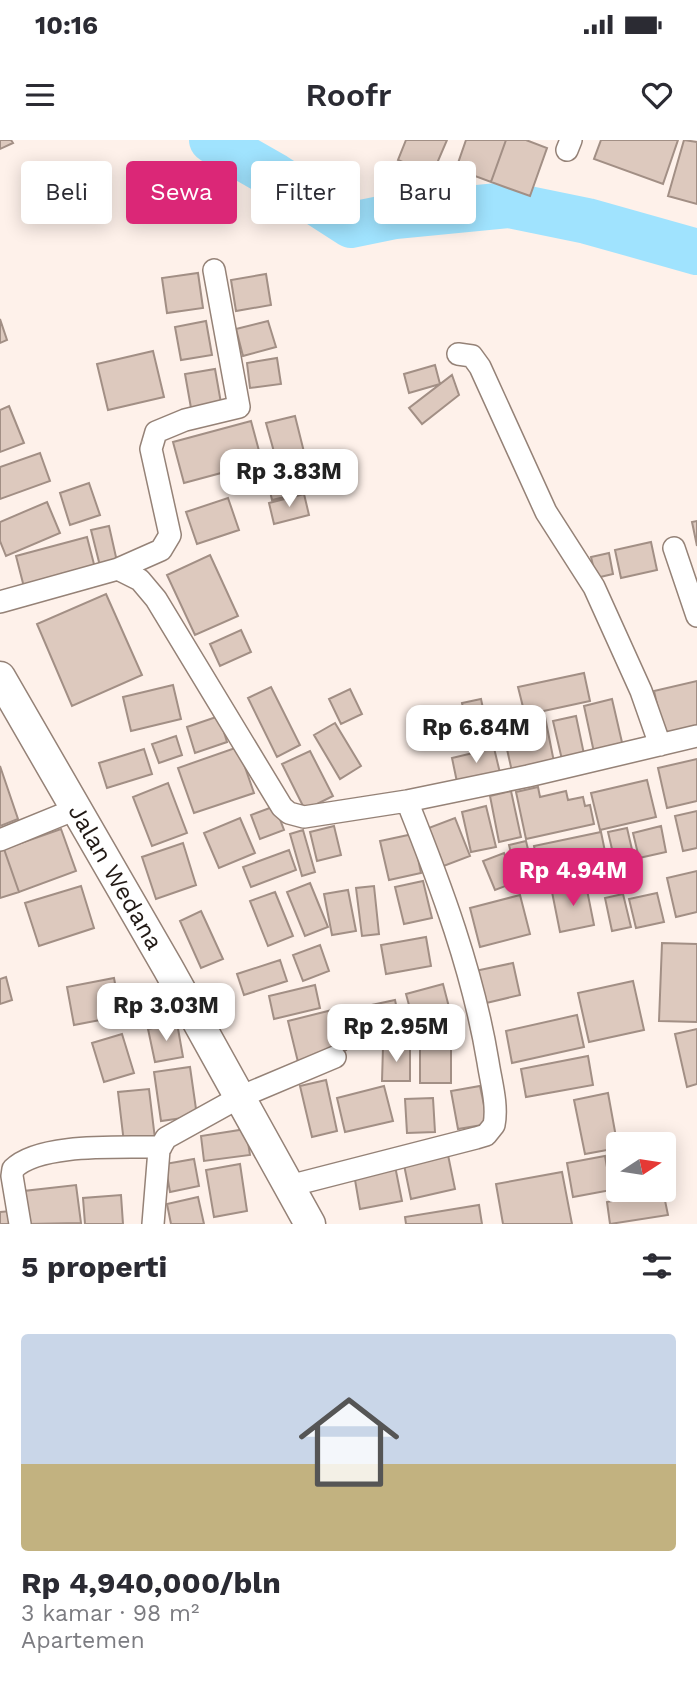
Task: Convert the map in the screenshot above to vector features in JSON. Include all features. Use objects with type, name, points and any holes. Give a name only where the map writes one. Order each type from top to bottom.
[{"type":"street","points":[[0,602],[118,569],[161,550],[170,535],[152,455],[152,442],[156,432],[186,420],[239,407],[214,270]]},
{"type":"street","points":[[458,354],[472,356],[480,367],[546,512],[594,587],[641,691],[660,745]]},
{"type":"street","points":[[674,548],[697,616]]},
{"type":"street","points":[[118,569],[140,580],[156,599],[282,807],[289,813],[304,817],[318,816],[407,801],[697,736]]},
{"type":"street","name":"Jalan Wedana","points":[[0,677],[168,968],[310,1224]]},
{"type":"street","points":[[289,1186],[476,1138],[486,1135],[494,1125],[494,1099],[485,1046],[465,958],[407,801]]},
{"type":"street","points":[[0,841],[76,809]]},
{"type":"street","points":[[152,1224],[161,1147],[166,1138],[240,1097],[335,1057]]},
{"type":"street","points":[[20,1224],[13,1169],[29,1157],[74,1149],[161,1147]]},
{"type":"building","points":[[0,140],[11,140],[13,143],[0,149]]},
{"type":"building","points":[[406,140],[447,140],[438,161],[398,160]]},
{"type":"building","points":[[466,140],[506,140],[491,182],[476,176],[476,161],[459,161]]},
{"type":"building","points":[[506,140],[526,140],[547,148],[530,196],[491,182]]},
{"type":"building","points":[[601,140],[678,140],[663,184],[594,159]]},
{"type":"building","points":[[684,140],[697,142],[697,204],[668,196]]},
{"type":"building","points":[[198,273],[203,308],[167,313],[162,278]]},
{"type":"building","points":[[266,274],[271,305],[236,311],[231,280]]},
{"type":"building","points":[[0,319],[7,340],[0,343]]},
{"type":"building","points":[[206,321],[212,355],[181,360],[175,327]]},
{"type":"building","points":[[268,321],[276,347],[243,356],[236,329]]},
{"type":"building","points":[[153,351],[164,397],[108,410],[97,364]]},
{"type":"building","points":[[277,358],[281,384],[250,388],[247,363]]},
{"type":"building","points":[[435,365],[440,384],[409,393],[404,374]]},
{"type":"building","points":[[215,369],[221,403],[191,408],[185,374]]},
{"type":"building","points":[[452,375],[459,395],[422,424],[409,408]]},
{"type":"building","points":[[9,406],[24,443],[0,452],[0,410]]},
{"type":"building","points":[[295,416],[304,452],[276,459],[266,423]]},
{"type":"building","points":[[251,421],[262,462],[184,483],[173,442]]},
{"type":"building","points":[[40,453],[50,481],[0,499],[0,467]]},
{"type":"building","points":[[308,459],[315,490],[272,500],[265,469]]},
{"type":"building","points":[[89,483],[100,515],[70,525],[60,493]]},
{"type":"building","points":[[304,494],[309,515],[274,524],[269,503]]},
{"type":"building","points":[[228,498],[239,530],[197,544],[186,512]]},
{"type":"building","points":[[47,502],[60,533],[6,556],[0,541],[0,522]]},
{"type":"building","points":[[697,521],[697,546],[692,522]]},
{"type":"building","points":[[109,526],[118,566],[101,570],[91,530]]},
{"type":"building","points":[[87,537],[96,572],[25,591],[16,556]]},
{"type":"building","points":[[651,542],[657,570],[621,578],[615,550]]},
{"type":"building","points":[[609,553],[613,574],[596,578],[591,557]]},
{"type":"building","points":[[210,555],[238,616],[195,635],[167,575]]},
{"type":"building","points":[[106,594],[142,675],[72,706],[37,624]]},
{"type":"building","points":[[241,630],[251,652],[220,666],[210,644]]},
{"type":"building","points":[[584,673],[590,701],[525,715],[518,687]]},
{"type":"building","points":[[697,681],[697,727],[664,735],[654,691]]},
{"type":"building","points":[[173,685],[181,719],[131,731],[123,697]]},
{"type":"building","points":[[271,687],[300,745],[277,757],[248,698]]},
{"type":"building","points":[[350,689],[362,714],[341,724],[329,699]]},
{"type":"building","points":[[481,699],[490,742],[471,746],[462,703]]},
{"type":"building","points":[[612,699],[624,751],[595,757],[584,706]]},
{"type":"building","points":[[219,716],[227,742],[195,753],[187,727]]},
{"type":"building","points":[[576,716],[585,759],[563,764],[553,721]]},
{"type":"building","points":[[545,717],[555,767],[513,776],[502,727]]},
{"type":"building","points":[[335,723],[361,766],[340,779],[314,735]]},
{"type":"building","points":[[176,736],[182,755],[159,763],[152,744]]},
{"type":"building","points":[[238,747],[254,793],[194,813],[178,768]]},
{"type":"building","points":[[494,748],[500,773],[457,782],[452,758]]},
{"type":"building","points":[[144,749],[152,774],[107,788],[99,763]]},
{"type":"building","points":[[310,751],[333,796],[305,810],[282,764]]},
{"type":"building","points":[[697,759],[697,801],[667,808],[658,768]]},
{"type":"building","points":[[0,766],[18,819],[0,826]]},
{"type":"building","points":[[647,780],[656,817],[600,830],[591,793]]},
{"type":"building","points":[[168,783],[187,833],[152,846],[133,797]]},
{"type":"building","points":[[538,787],[540,797],[566,791],[568,800],[583,797],[585,806],[590,805],[594,824],[526,839],[516,792]]},
{"type":"building","points":[[511,791],[521,837],[499,842],[490,796]]},
{"type":"building","points":[[275,806],[284,830],[260,839],[251,815]]},
{"type":"building","points":[[486,806],[496,847],[471,852],[462,812]]},
{"type":"building","points":[[697,811],[697,848],[683,851],[675,816]]},
{"type":"building","points":[[240,818],[255,853],[219,868],[204,833]]},
{"type":"building","points":[[455,818],[470,856],[441,867],[426,829]]},
{"type":"building","points":[[334,826],[341,855],[317,861],[310,832]]},
{"type":"building","points":[[661,826],[666,852],[639,858],[633,833]]},
{"type":"building","points":[[627,828],[634,858],[615,862],[608,832]]},
{"type":"building","points":[[61,829],[76,871],[19,892],[4,849]]},
{"type":"building","points":[[303,830],[315,872],[302,876],[290,834]]},
{"type":"building","points":[[601,832],[608,866],[541,880],[534,846]]},
{"type":"building","points":[[413,834],[421,873],[389,880],[380,841]]},
{"type":"building","points":[[526,841],[534,874],[517,878],[509,845]]},
{"type":"building","points":[[183,843],[196,885],[156,899],[142,857]]},
{"type":"building","points":[[4,849],[19,892],[0,898],[0,850]]},
{"type":"building","points":[[289,850],[296,870],[251,887],[243,867]]},
{"type":"building","points":[[504,853],[516,882],[495,890],[483,861]]},
{"type":"building","points":[[697,871],[697,912],[676,917],[667,878]]},
{"type":"building","points":[[423,881],[432,918],[404,924],[395,887]]},
{"type":"building","points":[[310,883],[328,927],[305,936],[287,892]]},
{"type":"building","points":[[586,885],[594,925],[560,932],[552,892]]},
{"type":"building","points":[[81,886],[94,928],[39,946],[25,903]]},
{"type":"building","points":[[374,886],[379,934],[362,936],[356,888]]},
{"type":"building","points":[[348,890],[356,931],[332,935],[324,894]]},
{"type":"building","points":[[275,892],[293,936],[268,946],[250,901]]},
{"type":"building","points":[[657,893],[664,922],[636,928],[629,899]]},
{"type":"building","points":[[623,894],[631,927],[612,931],[605,898]]},
{"type":"building","points":[[520,895],[530,934],[480,947],[470,908]]},
{"type":"building","points":[[201,911],[223,959],[201,968],[180,921]]},
{"type":"building","points":[[426,937],[431,966],[386,974],[381,945]]},
{"type":"building","points":[[662,943],[697,944],[697,1022],[659,1021]]},
{"type":"building","points":[[320,945],[329,971],[303,981],[293,955]]},
{"type":"building","points":[[280,960],[287,981],[244,995],[237,974]]},
{"type":"building","points":[[513,963],[520,995],[482,1004],[475,971]]},
{"type":"building","points":[[6,977],[12,1000],[0,1004],[0,979]]},
{"type":"building","points":[[114,978],[121,1016],[74,1025],[67,987]]},
{"type":"building","points":[[633,981],[644,1030],[589,1042],[578,993]]},
{"type":"building","points":[[443,984],[450,1011],[413,1020],[406,994]]},
{"type":"building","points":[[315,985],[320,1008],[274,1019],[269,996]]},
{"type":"building","points":[[395,1000],[402,1033],[369,1040],[362,1007]]},
{"type":"building","points":[[336,1009],[346,1050],[298,1062],[288,1021]]},
{"type":"building","points":[[577,1015],[584,1047],[512,1063],[506,1031]]},
{"type":"building","points":[[177,1023],[183,1057],[155,1062],[148,1029]]},
{"type":"building","points":[[697,1029],[697,1084],[687,1087],[675,1034]]},
{"type":"building","points":[[122,1034],[134,1073],[104,1082],[92,1043]]},
{"type":"building","points":[[420,1043],[451,1043],[451,1083],[420,1083]]},
{"type":"building","points":[[383,1047],[410,1048],[410,1081],[382,1081]]},
{"type":"building","points":[[588,1056],[593,1085],[526,1097],[521,1069]]},
{"type":"building","points":[[190,1067],[197,1116],[161,1121],[154,1072]]},
{"type":"building","points":[[326,1080],[337,1131],[312,1137],[300,1086]]},
{"type":"building","points":[[384,1086],[393,1121],[345,1132],[337,1098]]},
{"type":"building","points":[[480,1086],[488,1124],[458,1129],[451,1091]]},
{"type":"building","points":[[149,1089],[155,1139],[124,1143],[118,1092]]},
{"type":"building","points":[[608,1093],[615,1132],[606,1132],[606,1150],[585,1154],[574,1100]]},
{"type":"building","points":[[433,1098],[435,1132],[407,1133],[405,1099]]},
{"type":"building","points":[[246,1129],[250,1155],[204,1161],[201,1136]]},
{"type":"building","points":[[448,1155],[455,1189],[411,1199],[404,1165]]},
{"type":"building","points":[[605,1156],[606,1191],[573,1197],[567,1163]]},
{"type":"building","points":[[194,1159],[199,1186],[170,1192],[165,1164]]},
{"type":"building","points":[[240,1164],[247,1211],[214,1217],[206,1170]]},
{"type":"building","points":[[395,1166],[402,1201],[360,1209],[354,1174]]},
{"type":"building","points":[[562,1172],[572,1224],[503,1224],[496,1184]]},
{"type":"building","points":[[76,1185],[81,1223],[28,1224],[24,1191]]},
{"type":"building","points":[[121,1195],[123,1224],[85,1224],[83,1198]]},
{"type":"building","points":[[198,1197],[204,1224],[171,1224],[167,1204]]},
{"type":"building","points":[[607,1202],[665,1202],[668,1215],[610,1224]]},
{"type":"building","points":[[479,1205],[482,1224],[406,1224],[405,1217]]},
{"type":"building","points":[[11,1211],[13,1224],[0,1224],[0,1212]]},
{"type":"waterway","points":[[212,140],[275,176],[351,225],[395,216],[509,205],[587,221],[697,252]]}]
